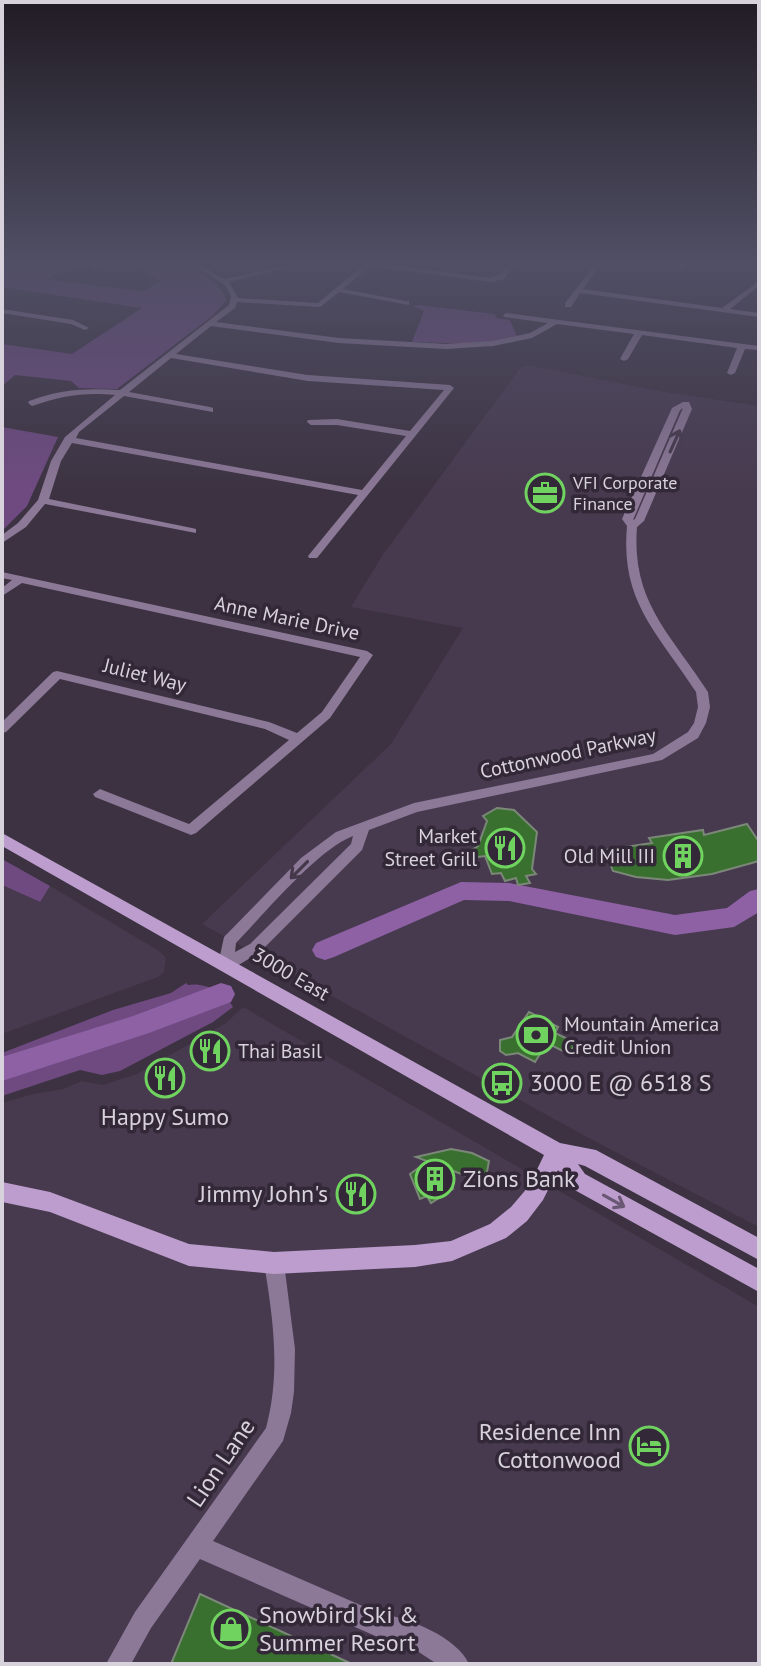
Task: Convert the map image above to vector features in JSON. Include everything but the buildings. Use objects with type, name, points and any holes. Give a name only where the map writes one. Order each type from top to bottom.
[{"type":"main road","name":"3000 East","points":[[2,839],[556,1151],[589,1157],[759,1250]]},
{"type":"main road","name":"3000 East","points":[[556,1151],[578,1181],[759,1281]]},
{"type":"main road","points":[[2,1192],[50,1202],[189,1255],[274,1263],[415,1256],[452,1251],[498,1231],[519,1214],[536,1193],[556,1151]]},
{"type":"street","points":[[2,540],[22,525],[43,501],[56,461],[68,439],[192,340]]},
{"type":"street","points":[[328,340],[474,346],[514,340]]},
{"type":"street","points":[[624,359],[635,340]]},
{"type":"street","points":[[699,340],[759,348]]},
{"type":"street","points":[[731,373],[742,346]]},
{"type":"street","points":[[171,356],[308,378],[450,388],[313,556]]},
{"type":"street","points":[[32,403],[49,396],[78,391],[210,410]]},
{"type":"street","name":"Cottonwood Parkway","points":[[226,965],[229,941],[306,862],[341,835],[414,808],[657,757],[693,735],[704,707],[702,692],[637,592],[629,556],[632,526],[627,519],[676,408],[686,404],[688,409],[662,470],[639,521],[632,526]]},
{"type":"street","points":[[311,422],[337,422],[412,434]]},
{"type":"street","points":[[68,439],[365,493]]},
{"type":"street","points":[[43,501],[192,531]]},
{"type":"street","name":"Anne Marie Drive","points":[[2,575],[367,655],[326,715],[191,830],[100,794]]},
{"type":"street","points":[[2,593],[19,580]]},
{"type":"street","name":"Juliet Way","points":[[2,729],[57,675],[269,726],[296,738]]},
{"type":"street","points":[[226,965],[255,948],[357,846],[363,828]]},
{"type":"street","name":"Lion Lane","points":[[118,1664],[143,1620],[260,1459],[275,1433],[283,1408],[284,1366],[274,1263]]},
{"type":"street","points":[[196,1545],[380,1626],[399,1627],[420,1637],[457,1664]]},
{"type":"shaded area","points":[[94,340],[181,340],[117,389],[79,388],[71,381],[15,375],[2,386],[2,344],[72,354]]},
{"type":"shaded area","points":[[413,340],[511,340],[474,344],[412,342]]},
{"type":"shaded area","points":[[528,365],[659,391],[759,406],[759,1227],[583,1135],[202,924],[391,744],[463,628],[351,607],[382,556],[521,367]]},
{"type":"shaded area","points":[[2,427],[58,437],[27,506],[2,531]]},
{"type":"shaded area","points":[[2,859],[50,886],[40,902],[2,885]]},
{"type":"shaded area","points":[[2,885],[39,902],[50,886],[159,951],[166,958],[164,972],[158,977],[2,1034]]},
{"type":"shaded area","points":[[186,983],[214,989],[233,1007],[213,1022],[120,1071],[102,1075],[80,1070],[2,1096],[2,1053],[113,1010],[171,993]]},
{"type":"shaded area","points":[[243,1007],[759,1307],[759,1664],[2,1664],[2,1103],[63,1089],[82,1081],[103,1085],[137,1074],[226,1023]]},
{"type":"waterway","points":[[325,950],[461,891],[509,892],[675,925],[734,917],[759,898]]},
{"type":"waterway","points":[[2,1069],[139,1025],[221,994]]},
{"type":"place","name":"VFI Corporate Finance","points":[[545,493]]},
{"type":"place","name":"Market Street Grill","points":[[505,848]]},
{"type":"place","name":"Old Mill III","points":[[683,856]]},
{"type":"place","name":"Mountain America Credit Union","points":[[536,1035]]},
{"type":"place","name":"Thai Basil","points":[[210,1051]]},
{"type":"place","name":"Happy Sumo","points":[[165,1078]]},
{"type":"place","name":"3000 E @ 6518 S","points":[[502,1083]]},
{"type":"place","name":"Zions Bank","points":[[435,1179]]},
{"type":"place","name":"Jimmy John's","points":[[356,1194]]},
{"type":"place","name":"Residence Inn Cottonwood","points":[[649,1446]]},
{"type":"place","name":"Snowbird Ski & Summer Resort","points":[[231,1629]]}]
